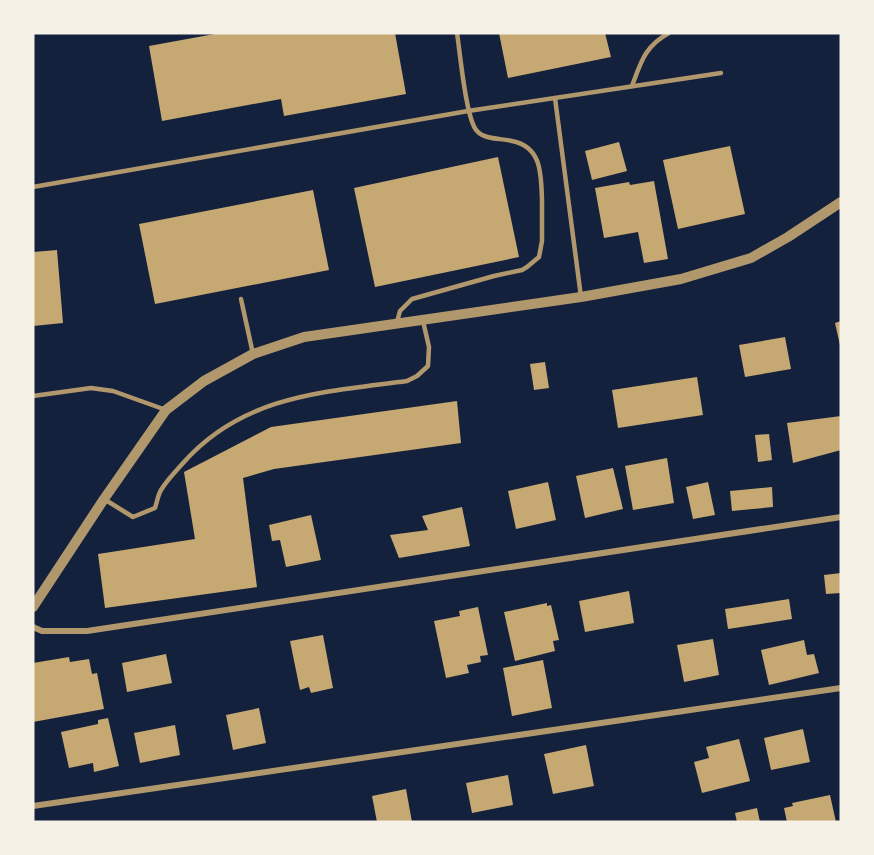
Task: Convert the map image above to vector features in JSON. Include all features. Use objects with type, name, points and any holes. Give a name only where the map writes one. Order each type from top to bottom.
[{"type":"street","points":[[33,607],[166,410],[204,381],[253,354],[304,337],[581,297],[681,279],[751,258],[841,202]]},
{"type":"street","points":[[33,627],[42,631],[87,632],[841,517]]},
{"type":"street","points":[[33,806],[841,688]]},
{"type":"lane","points":[[397,323],[400,311],[412,299],[522,270],[539,257],[542,241],[541,176],[537,160],[525,145],[486,137],[478,133],[468,111],[457,33]]},
{"type":"lane","points":[[632,86],[643,56],[658,39],[669,33]]},
{"type":"lane","points":[[33,187],[468,111],[721,73]]},
{"type":"lane","points":[[555,98],[581,297]]},
{"type":"lane","points":[[241,300],[253,354]]},
{"type":"lane","points":[[104,499],[133,517],[155,508],[160,491],[193,453],[216,432],[249,414],[308,395],[407,381],[417,376],[428,366],[429,347],[423,321]]},
{"type":"lane","points":[[33,396],[92,388],[113,391],[166,410]]},
{"type":"building","points":[[220,33],[395,33],[406,94],[284,116],[281,99],[162,121],[149,46]]},
{"type":"building","points":[[499,33],[605,33],[611,57],[508,78]]},
{"type":"building","points":[[619,142],[627,171],[592,180],[585,151]]},
{"type":"building","points":[[730,146],[745,214],[678,229],[663,160]]},
{"type":"building","points":[[498,157],[519,257],[375,287],[354,188]]},
{"type":"building","points":[[654,181],[668,259],[644,263],[638,232],[604,238],[595,188],[629,182],[630,185]]},
{"type":"building","points":[[313,190],[329,270],[155,304],[139,224]]},
{"type":"building","points":[[57,250],[63,323],[33,326],[33,252]]},
{"type":"building","points":[[841,321],[841,345],[840,345],[835,323]]},
{"type":"building","points":[[785,337],[791,369],[745,377],[739,345]]},
{"type":"building","points":[[545,362],[549,388],[534,390],[530,364]]},
{"type":"building","points":[[697,377],[703,415],[618,428],[612,390]]},
{"type":"building","points":[[457,401],[461,443],[274,469],[243,478],[257,587],[105,608],[98,554],[195,539],[184,472],[271,427]]},
{"type":"building","points":[[841,416],[841,450],[793,463],[787,423]]},
{"type":"building","points":[[769,434],[772,460],[758,462],[755,435]]},
{"type":"building","points":[[667,458],[674,503],[633,510],[625,466]]},
{"type":"building","points":[[613,468],[623,509],[585,518],[576,476]]},
{"type":"building","points":[[548,482],[556,520],[516,529],[508,491]]},
{"type":"building","points":[[708,482],[715,515],[693,519],[686,487]]},
{"type":"building","points":[[772,487],[773,507],[732,511],[730,491]]},
{"type":"building","points":[[462,507],[470,546],[399,558],[390,535],[428,530],[422,516]]},
{"type":"building","points":[[311,515],[321,560],[286,567],[280,540],[272,541],[269,525]]},
{"type":"building","points":[[841,573],[841,593],[826,594],[824,575]]},
{"type":"building","points":[[629,591],[634,623],[585,632],[579,601]]},
{"type":"building","points":[[789,599],[792,619],[728,629],[725,609]]},
{"type":"building","points":[[547,603],[547,606],[551,605],[559,640],[553,641],[555,651],[515,661],[504,612]]},
{"type":"building","points":[[478,607],[488,655],[480,656],[481,662],[467,665],[469,673],[446,678],[434,621],[460,616],[459,611]]},
{"type":"building","points":[[323,635],[333,688],[311,693],[309,687],[300,690],[290,641]]},
{"type":"building","points":[[713,639],[719,675],[684,682],[677,645]]},
{"type":"building","points":[[804,640],[807,655],[814,654],[819,673],[769,685],[761,650]]},
{"type":"building","points":[[166,654],[172,683],[127,692],[122,663]]},
{"type":"building","points":[[69,657],[70,662],[89,659],[92,674],[97,673],[104,709],[33,722],[33,663]]},
{"type":"building","points":[[543,660],[552,708],[512,716],[503,668]]},
{"type":"building","points":[[259,708],[266,743],[233,750],[226,715]]},
{"type":"building","points":[[108,718],[119,766],[94,772],[93,763],[69,768],[61,732],[98,724],[98,720]]},
{"type":"building","points":[[175,725],[180,755],[140,763],[134,733]]},
{"type":"building","points":[[803,729],[810,762],[771,770],[764,738]]},
{"type":"building","points":[[739,739],[750,781],[702,793],[694,762],[709,758],[706,747]]},
{"type":"building","points":[[586,745],[594,786],[553,794],[544,754]]},
{"type":"building","points":[[508,775],[513,805],[472,813],[466,783]]},
{"type":"building","points":[[406,789],[412,822],[377,822],[372,796]]},
{"type":"building","points":[[830,795],[836,822],[787,822],[784,808],[793,806],[792,803]]},
{"type":"building","points":[[757,808],[760,822],[737,822],[735,813]]}]
